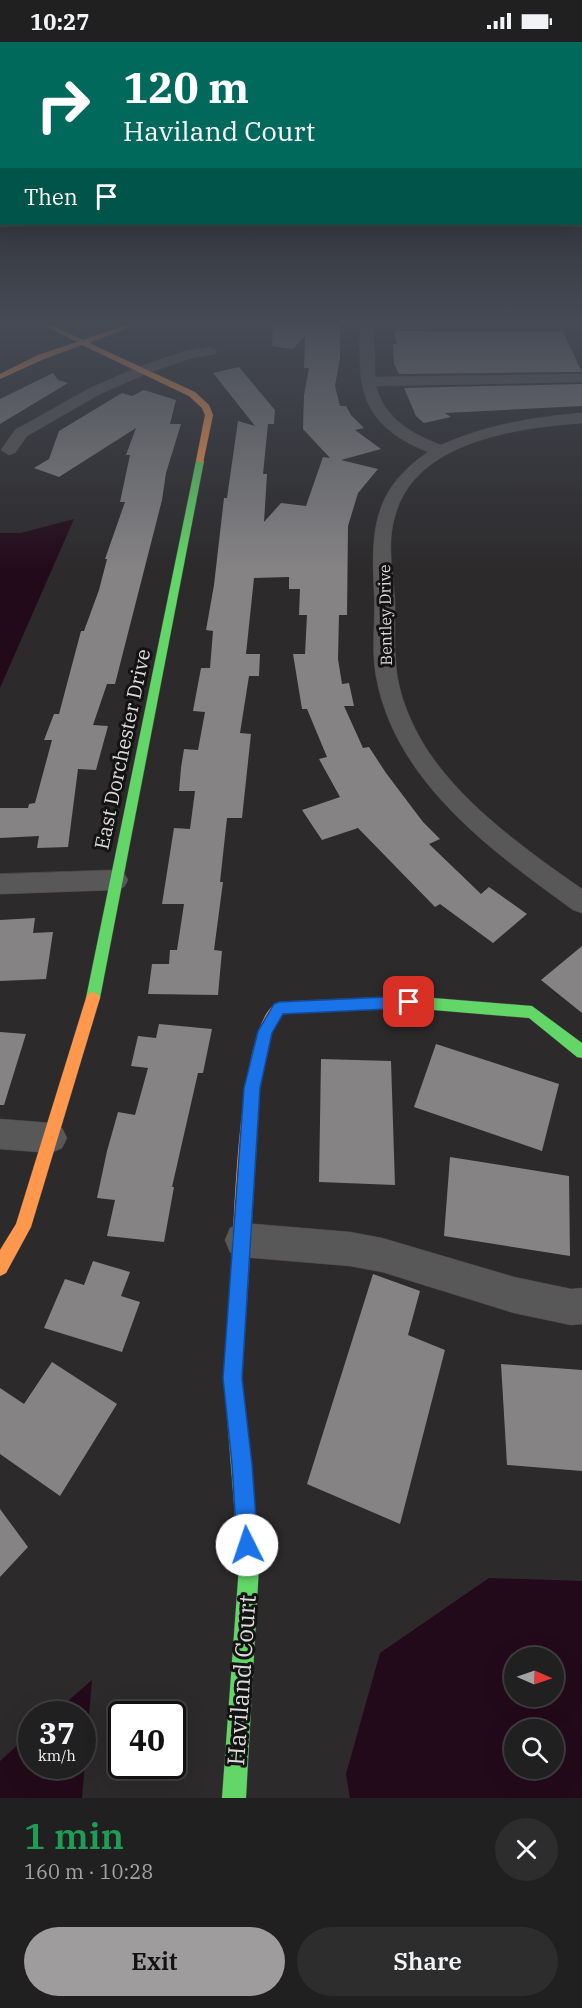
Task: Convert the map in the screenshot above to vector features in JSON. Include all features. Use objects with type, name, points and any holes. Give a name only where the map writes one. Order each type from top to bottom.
[{"type":"street","points":[[9,450],[21,433],[66,407]]},
{"type":"street","name":"East Dorchester Drive","points":[[0,1267],[23,1227],[93,999],[209,415],[206,407]]},
{"type":"street","points":[[377,407],[391,424],[420,443],[441,452]]},
{"type":"street","name":"Bentley Drive","points":[[582,418],[504,428],[475,437],[428,459],[404,481],[392,498],[385,515],[383,533],[386,674],[396,705],[418,754],[454,798],[518,857],[582,903]]},
{"type":"street","points":[[0,884],[115,880]]},
{"type":"street","name":"Haviland Court","points":[[234,1798],[249,1566],[242,1464],[232,1378],[252,1088],[265,1031],[279,1008],[409,1002],[532,1012],[582,1052]]},
{"type":"street","points":[[0,1134],[51,1138]]},
{"type":"street","points":[[242,1240],[381,1255],[514,1295],[570,1307],[582,1306]]},
{"type":"shaded area","points":[[74,519],[0,688],[0,533],[21,533]]},
{"type":"shaded area","points":[[489,1578],[582,1581],[582,1798],[350,1798],[346,1774],[380,1653]]},
{"type":"shaded area","points":[[92,1680],[90,1701],[68,1701]]},
{"type":"shaded area","points":[[18,1745],[18,1779],[84,1779],[82,1798],[0,1798],[0,1761]]},
{"type":"building","points":[[0,407],[28,407],[0,424]]},
{"type":"building","points":[[99,407],[174,407],[170,424],[181,424],[166,473],[162,500],[115,684],[107,684],[93,725],[108,726],[96,770],[78,769],[68,847],[37,848],[39,836],[0,838],[0,808],[28,808],[29,804],[35,803],[52,740],[44,740],[54,714],[59,714],[81,631],[84,631],[99,590],[107,559],[105,559],[125,502],[120,502],[130,455],[126,455],[136,428],[59,477],[34,468],[49,459],[59,431]]},
{"type":"building","points":[[240,407],[272,407],[275,410],[274,424],[268,424],[263,474],[267,474],[264,522],[281,503],[306,506],[323,457],[330,458],[303,429],[304,407],[347,407],[364,428],[355,430],[381,449],[341,460],[378,469],[358,493],[348,526],[347,615],[339,615],[338,659],[342,684],[349,683],[354,706],[344,706],[363,748],[369,747],[423,822],[440,839],[429,844],[481,894],[489,887],[527,914],[493,943],[440,904],[435,907],[358,828],[322,840],[302,810],[340,797],[319,759],[327,757],[307,709],[302,709],[293,654],[305,654],[307,615],[299,615],[300,589],[289,589],[289,577],[254,578],[246,654],[260,654],[259,676],[249,676],[240,733],[251,734],[242,818],[227,818],[220,882],[223,882],[214,950],[222,951],[218,995],[148,994],[152,964],[169,964],[170,950],[177,950],[184,904],[162,904],[174,828],[190,829],[195,791],[179,791],[181,768],[184,749],[198,750],[205,712],[193,711],[201,668],[210,668],[213,631],[206,630],[214,585],[224,498],[227,498],[238,421],[255,426]]},
{"type":"building","points":[[412,407],[563,407],[445,413],[451,417],[424,423],[416,416]]},
{"type":"building","points":[[35,918],[33,933],[53,932],[46,979],[0,981],[0,920]]},
{"type":"building","points":[[582,946],[582,1013],[541,980]]},
{"type":"building","points":[[159,1024],[212,1029],[203,1073],[198,1073],[172,1187],[174,1187],[164,1242],[107,1236],[115,1200],[97,1198],[107,1151],[118,1112],[135,1115],[148,1068],[131,1066],[138,1036],[156,1038]]},
{"type":"building","points":[[0,1032],[26,1034],[4,1105],[0,1105]]},
{"type":"building","points":[[436,1044],[559,1084],[542,1151],[414,1107]]},
{"type":"building","points":[[321,1059],[391,1061],[395,1185],[319,1182]]},
{"type":"building","points":[[450,1157],[569,1176],[570,1256],[444,1236]]},
{"type":"building","points":[[93,1261],[130,1272],[121,1296],[140,1302],[122,1352],[44,1328],[65,1279],[84,1285]]},
{"type":"building","points":[[373,1274],[420,1291],[408,1335],[445,1350],[400,1524],[307,1484]]},
{"type":"building","points":[[52,1362],[117,1404],[60,1496],[0,1454],[0,1388],[24,1404]]},
{"type":"building","points":[[501,1364],[582,1370],[582,1471],[507,1465]]},
{"type":"building","points":[[0,1509],[28,1547],[0,1577]]},
{"type":"traffic: fast","points":[[93,998],[200,461]]},
{"type":"traffic: fast","points":[[364,1004],[409,1002],[532,1012],[582,1052]]},
{"type":"traffic: fast","points":[[234,1798],[249,1566],[233,1378],[241,1253]]},
{"type":"traffic: slow","points":[[200,461],[209,415],[206,407]]},
{"type":"traffic: slow","points":[[0,1267],[23,1227],[93,998]]},
{"type":"traffic: slow","points":[[241,1253],[252,1088],[265,1031],[279,1008],[364,1004]]},
{"type":"route","points":[[247,1545],[242,1464],[232,1378],[252,1088],[265,1031],[279,1008],[409,1002]]}]
